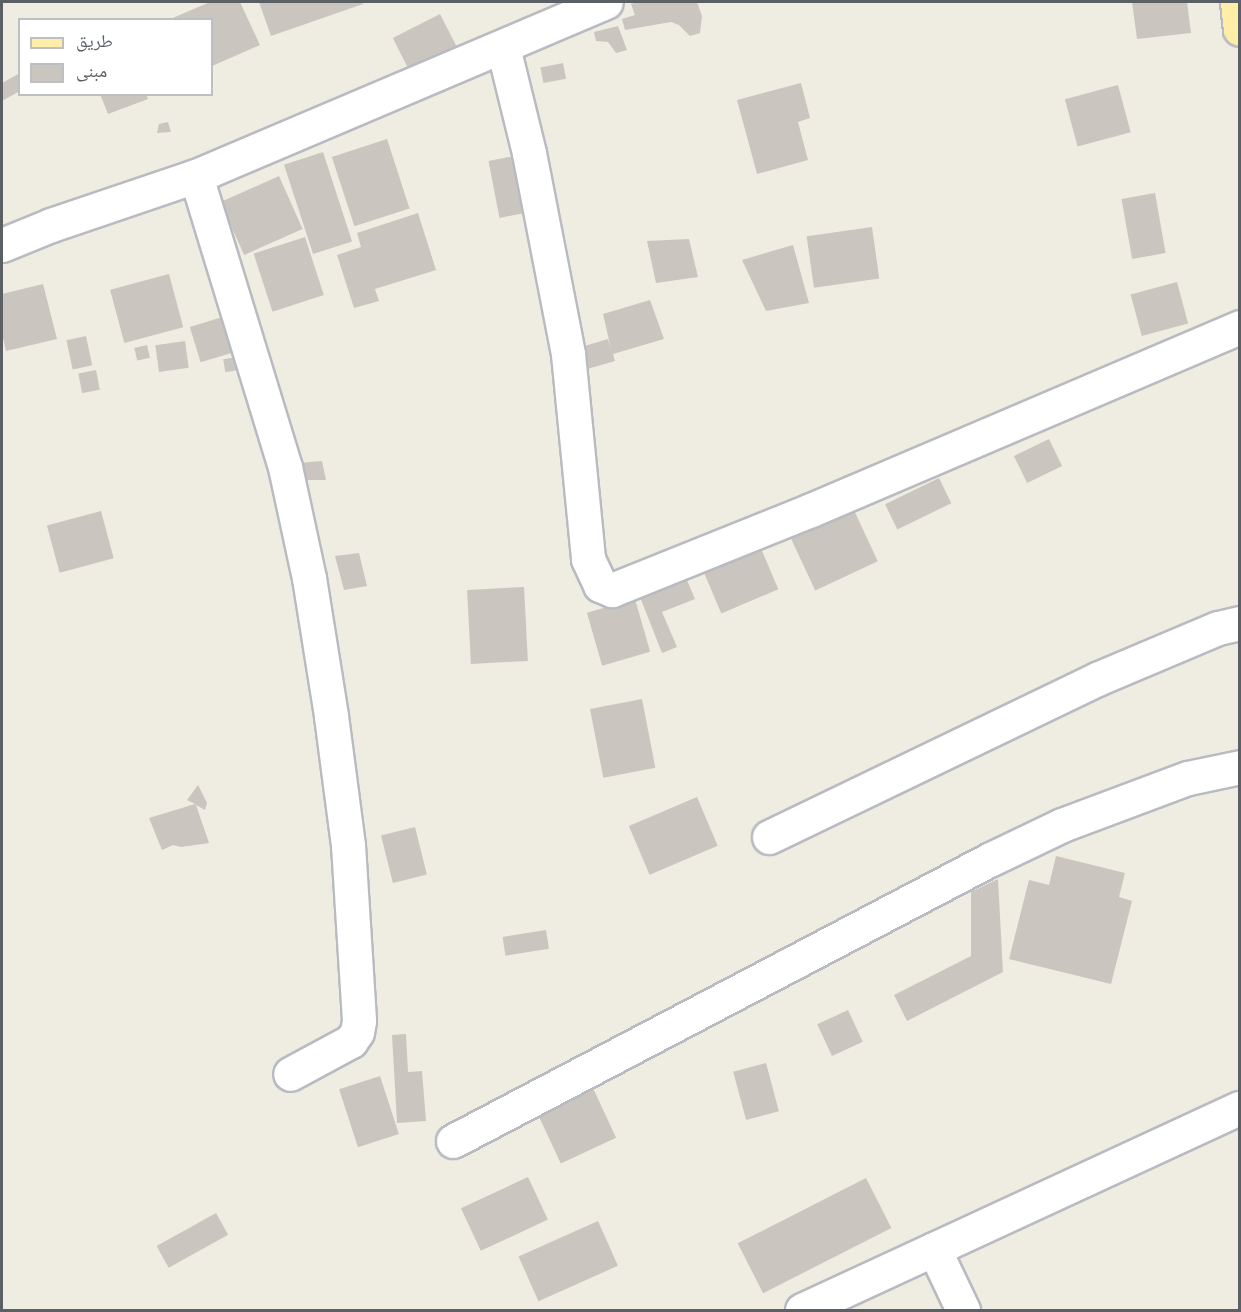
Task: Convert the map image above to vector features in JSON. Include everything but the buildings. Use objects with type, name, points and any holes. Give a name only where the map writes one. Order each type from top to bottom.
[{"type":"main road","points":[[1238,2],[1239,29]]},
{"type":"street","points":[[2,245],[51,225],[196,176],[606,2]]},
{"type":"street","points":[[503,47],[530,153],[568,354],[588,560],[600,585],[612,590],[811,510],[1239,327]]},
{"type":"street","points":[[196,176],[285,467],[309,578],[331,716],[348,845],[359,1022],[357,1032],[351,1041],[290,1074]]},
{"type":"street","points":[[769,837],[1097,679],[1218,628],[1239,623]]},
{"type":"street","points":[[453,1141],[979,866],[1062,825],[1188,778],[1239,767]]},
{"type":"street","points":[[802,1311],[1239,1108]]},
{"type":"street","points":[[934,1249],[951,1307]]}]
